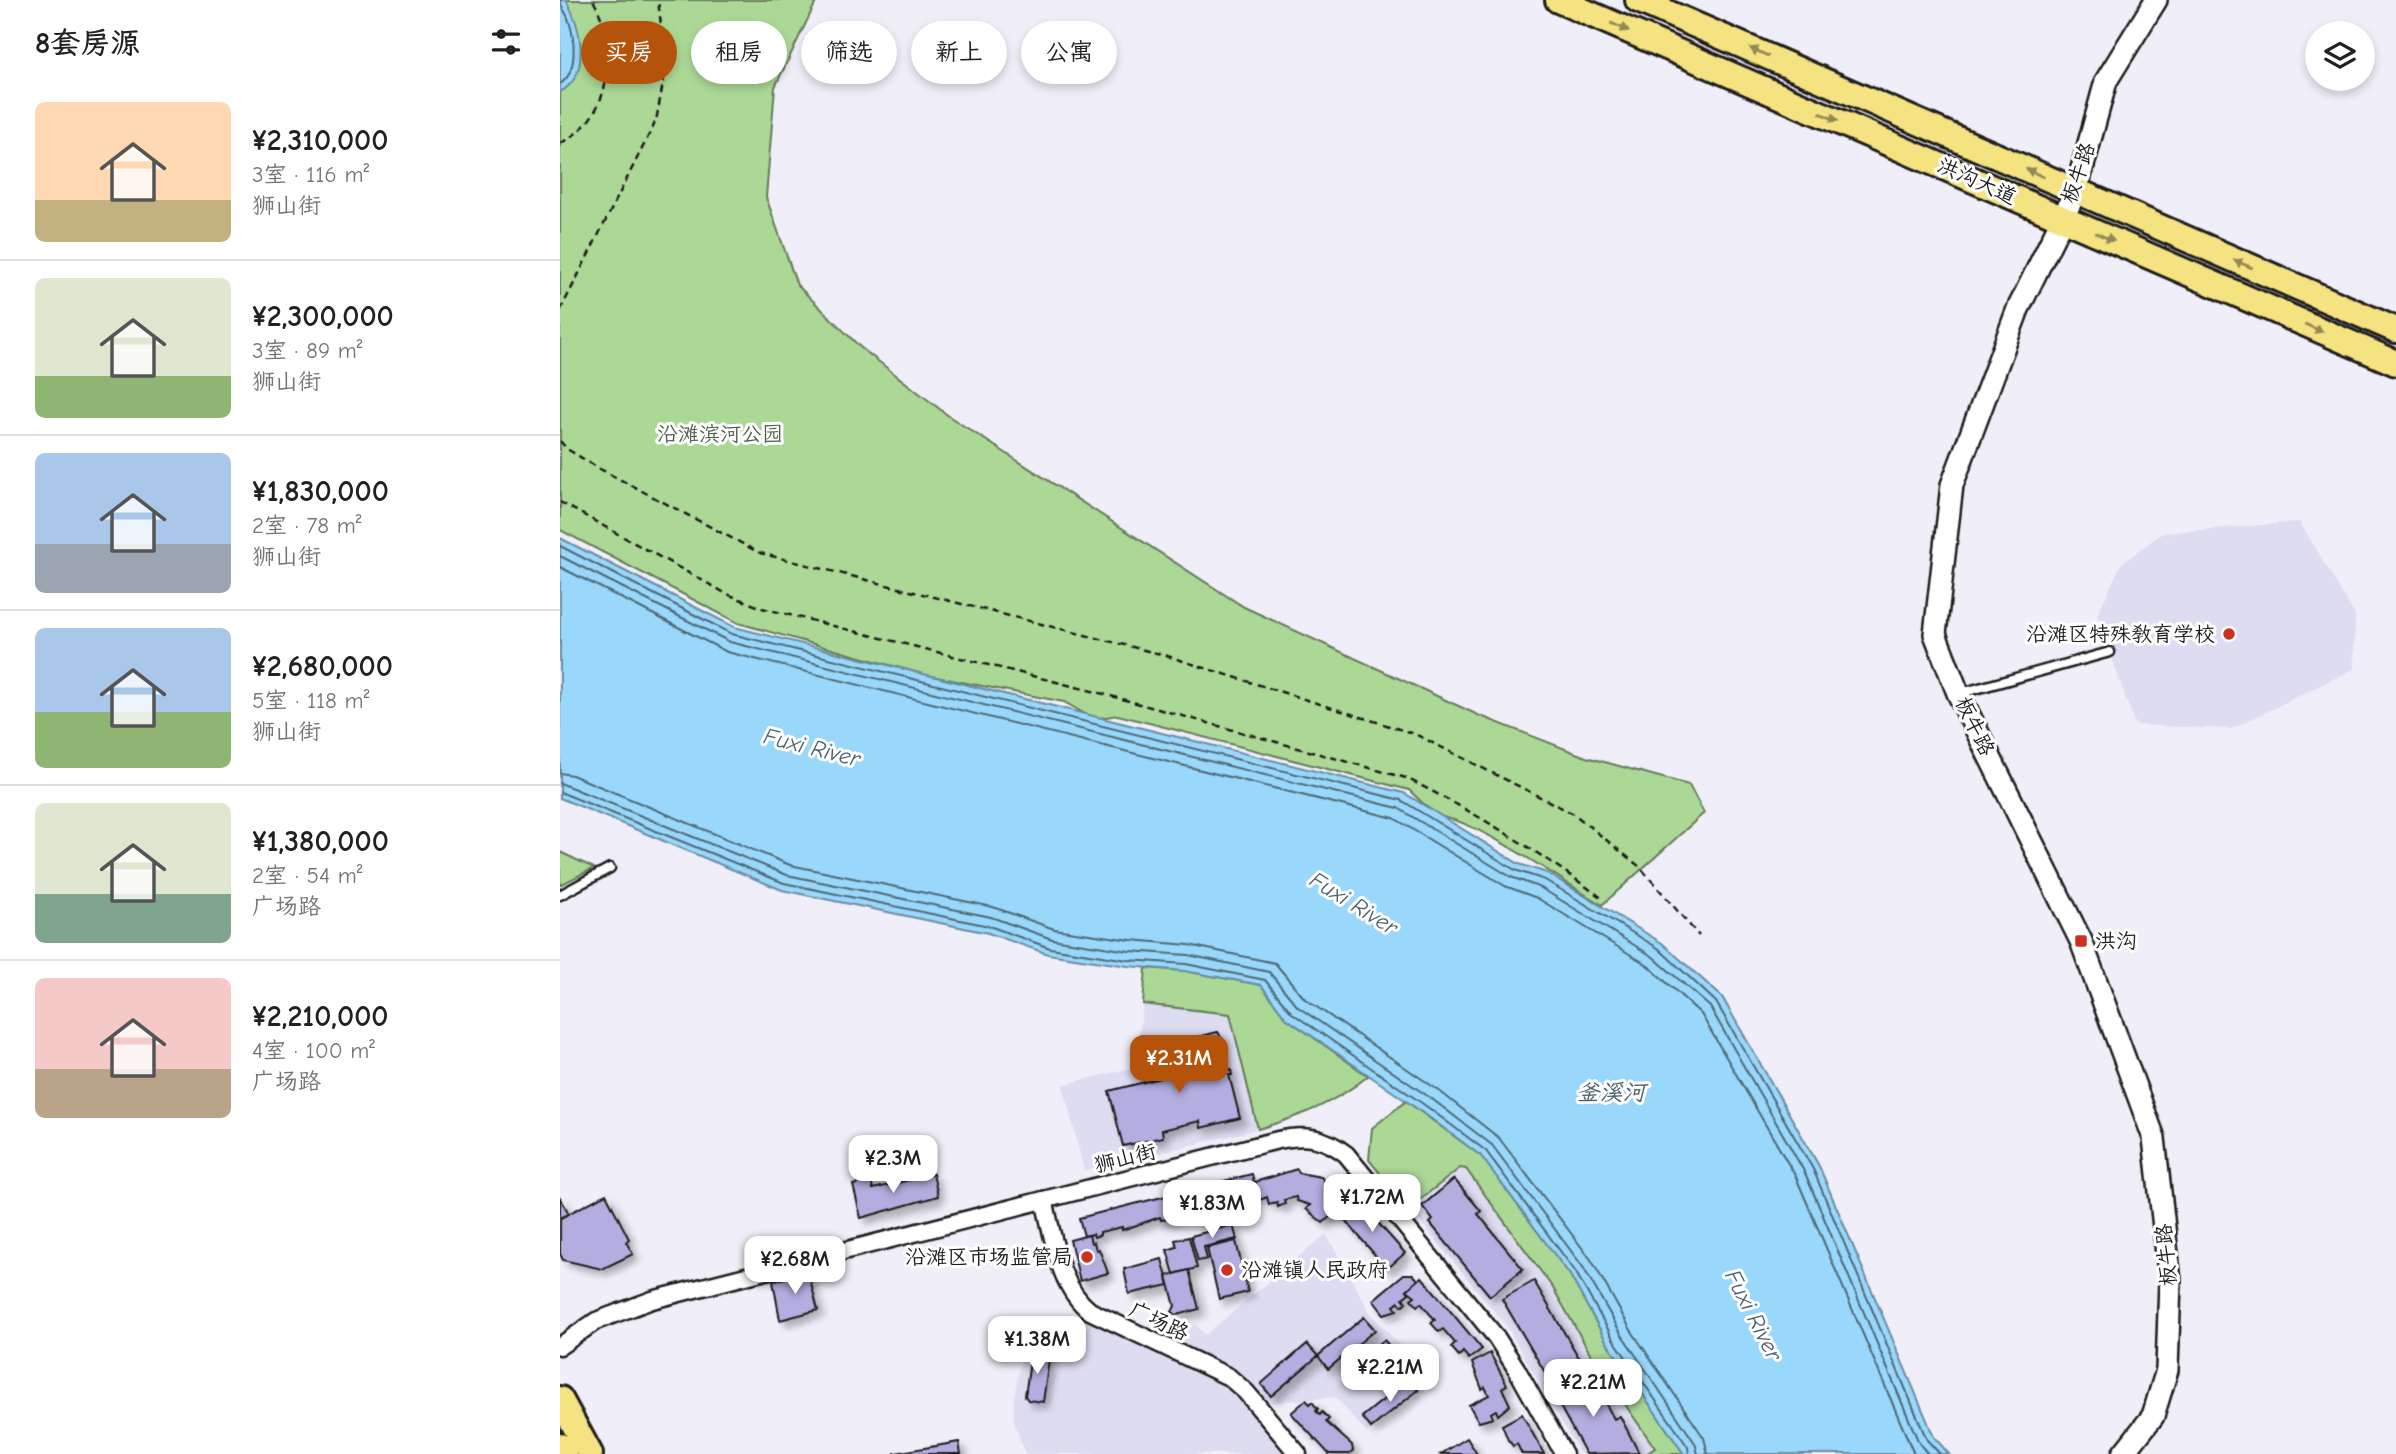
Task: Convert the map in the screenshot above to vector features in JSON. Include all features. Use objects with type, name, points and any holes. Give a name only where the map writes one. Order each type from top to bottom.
[{"type":"main road","name":"洪沟大道","points":[[1558,0],[2396,363]]},
{"type":"main road","name":"洪沟大道","points":[[1638,0],[2396,330]]},
{"type":"main road","name":"板牛路","points":[[2123,1454],[2153,1416],[2167,1370],[2170,1281],[2154,1138],[2081,941],[1958,693],[1935,634],[1952,485],[2018,309],[2076,191],[2106,81],[2156,0]]},
{"type":"main road","points":[[560,1399],[590,1454]]},
{"type":"main road","points":[[560,1446],[564,1454]]},
{"type":"street","name":"狮山街","points":[[560,1346],[596,1321],[652,1300],[1296,1136],[1322,1139],[1346,1154],[1470,1304],[1516,1368],[1564,1454]]},
{"type":"street","name":"广场路","points":[[1044,1200],[1068,1287],[1076,1301],[1090,1311],[1228,1377],[1246,1392],[1297,1454]]},
{"type":"lane","points":[[1958,693],[2110,652]]},
{"type":"lane","points":[[560,895],[610,868]]},
{"type":"path","points":[[560,143],[581,129],[603,97],[607,76],[605,32],[593,0]]},
{"type":"path","points":[[560,311],[656,121],[666,67],[658,0]]},
{"type":"path","points":[[560,440],[567,449],[600,469],[760,553],[1164,655],[1415,734],[1574,814],[1640,867],[1699,936]]},
{"type":"path","points":[[560,502],[725,593],[762,608],[1100,693],[1406,778],[1452,800],[1563,869],[1603,899]]},
{"type":"shaded area","name":"沿滩区特殊教育学校","points":[[2300,522],[2355,615],[2354,669],[2231,729],[2135,725],[2097,615],[2121,564],[2162,533]]},
{"type":"shaded area","points":[[1143,1004],[1230,1014],[1258,1129],[1084,1171],[1063,1085],[1135,1067]]},
{"type":"shaded area","points":[[1461,1168],[1466,1168],[1553,1288],[1591,1355],[1656,1449],[1646,1454],[1580,1454],[1507,1327],[1409,1208]]},
{"type":"shaded area","points":[[1326,1234],[1370,1312],[1404,1350],[1401,1358],[1420,1390],[1367,1433],[1335,1397],[1267,1403],[1234,1371],[1172,1342],[1195,1324],[1205,1335]]},
{"type":"shaded area","points":[[1091,1318],[1230,1388],[1284,1454],[1025,1454],[1014,1423],[1014,1398],[1025,1338],[1049,1327]]},
{"type":"green space","name":"沿滩滨河公园","points":[[560,0],[817,0],[807,21],[801,21],[801,33],[787,62],[787,21],[691,21],[691,84],[776,84],[766,197],[797,285],[860,347],[950,417],[1244,607],[1478,715],[1586,757],[1689,785],[1704,813],[1602,905],[1495,839],[1452,819],[1437,817],[1409,790],[1118,715],[1094,719],[1064,702],[926,675],[738,623],[560,530]]},
{"type":"green space","points":[[560,852],[594,868],[560,885]]},
{"type":"green space","points":[[1146,968],[1185,971],[1261,985],[1286,1018],[1368,1076],[1343,1094],[1316,1108],[1258,1129],[1230,1014],[1143,1004]]},
{"type":"green space","points":[[1406,1101],[1481,1156],[1570,1275],[1608,1344],[1684,1454],[1646,1454],[1655,1448],[1591,1355],[1553,1288],[1466,1169],[1460,1168],[1409,1208],[1369,1160],[1372,1128]]},
{"type":"water","points":[[560,0],[566,0],[576,23],[581,49],[577,74],[560,92]]},
{"type":"water","name":"釜溪河","points":[[560,538],[734,627],[1404,793],[1519,864],[1547,873],[1662,943],[1722,997],[1819,1166],[1934,1437],[1949,1454],[1684,1454],[1608,1344],[1570,1275],[1481,1156],[1286,1018],[1261,985],[1185,971],[1048,954],[988,933],[782,890],[560,798]]},
{"type":"building","points":[[1218,1032],[1223,1041],[1220,1042],[1228,1071],[1231,1070],[1232,1075],[1229,1075],[1240,1118],[1201,1128],[1200,1121],[1162,1130],[1163,1137],[1123,1146],[1109,1091],[1188,1071],[1180,1041]]},
{"type":"building","points":[[1297,1169],[1299,1173],[1321,1177],[1343,1205],[1323,1223],[1306,1209],[1310,1205],[1297,1201],[1296,1197],[1284,1200],[1285,1204],[1278,1207],[1277,1202],[1269,1204],[1267,1197],[1260,1200],[1255,1182]]},
{"type":"building","points":[[933,1174],[938,1196],[861,1218],[853,1185],[871,1180],[873,1189]]},
{"type":"building","points":[[1252,1174],[1257,1194],[1250,1198],[1193,1210],[1188,1190]]},
{"type":"building","points":[[1454,1179],[1481,1211],[1478,1214],[1523,1269],[1490,1296],[1430,1223],[1433,1220],[1422,1206]]},
{"type":"building","points":[[606,1194],[629,1239],[626,1242],[633,1254],[602,1269],[563,1260],[560,1254],[560,1218]]},
{"type":"building","points":[[1174,1194],[1179,1212],[1172,1214],[1172,1218],[1161,1220],[1160,1217],[1122,1230],[1122,1227],[1100,1232],[1100,1235],[1094,1237],[1093,1234],[1084,1236],[1079,1218]]},
{"type":"building","points":[[560,1197],[569,1214],[560,1218]]},
{"type":"building","points":[[1356,1198],[1405,1253],[1387,1269],[1339,1213]]},
{"type":"building","points":[[1233,1225],[1237,1239],[1204,1247],[1207,1259],[1198,1261],[1191,1236]]},
{"type":"building","name":"沿滩区市场监管局","points":[[1089,1235],[1096,1250],[1099,1249],[1108,1273],[1080,1281],[1070,1240]]},
{"type":"building","points":[[1189,1237],[1197,1268],[1174,1274],[1167,1250],[1177,1247],[1175,1240]]},
{"type":"building","name":"沿滩镇人民政府","points":[[1236,1241],[1248,1292],[1219,1299],[1207,1248]]},
{"type":"building","points":[[1162,1259],[1169,1285],[1129,1294],[1124,1269]]},
{"type":"building","points":[[1189,1270],[1199,1309],[1177,1315],[1172,1312],[1175,1306],[1167,1276]]},
{"type":"building","points":[[808,1272],[818,1310],[780,1320],[773,1281]]},
{"type":"building","points":[[1404,1274],[1413,1274],[1418,1280],[1407,1290],[1409,1293],[1403,1298],[1406,1302],[1402,1306],[1399,1302],[1394,1306],[1397,1310],[1384,1314],[1373,1300]]},
{"type":"building","points":[[1422,1277],[1482,1349],[1469,1359],[1463,1352],[1459,1356],[1451,1347],[1455,1343],[1443,1329],[1439,1332],[1431,1323],[1435,1320],[1421,1303],[1417,1306],[1411,1299],[1415,1296],[1407,1290]]},
{"type":"building","points":[[1534,1281],[1582,1363],[1550,1381],[1502,1299]]},
{"type":"building","points":[[1364,1317],[1375,1330],[1328,1369],[1318,1356]]},
{"type":"building","points":[[1384,1340],[1412,1372],[1396,1385],[1390,1378],[1394,1375],[1378,1357],[1374,1360],[1368,1353]]},
{"type":"building","points":[[1307,1344],[1318,1356],[1271,1396],[1261,1384]]},
{"type":"building","points":[[1035,1350],[1050,1352],[1043,1402],[1028,1400],[1025,1396],[1031,1354]]},
{"type":"building","points":[[1490,1353],[1507,1385],[1502,1388],[1510,1405],[1498,1415],[1496,1410],[1491,1413],[1493,1418],[1479,1422],[1469,1405],[1489,1395],[1485,1387],[1482,1389],[1472,1363]]},
{"type":"building","points":[[1589,1373],[1614,1419],[1620,1416],[1639,1453],[1586,1454],[1552,1392]]},
{"type":"building","points":[[1409,1379],[1418,1390],[1371,1428],[1362,1417]]},
{"type":"building","points":[[1306,1400],[1310,1404],[1312,1402],[1320,1415],[1322,1412],[1329,1419],[1326,1422],[1352,1445],[1353,1451],[1350,1454],[1329,1454],[1291,1413]]},
{"type":"building","points":[[1522,1414],[1544,1454],[1522,1454],[1517,1444],[1513,1446],[1508,1440],[1502,1425]]},
{"type":"building","points":[[1467,1438],[1477,1454],[1441,1454]]},
{"type":"building","points":[[959,1442],[961,1454],[895,1454],[895,1453]]},
{"type":"place","name":"沿滩区特殊教育学校","points":[[2229,634]]},
{"type":"place","name":"洪沟","points":[[2081,941]]},
{"type":"place","name":"沿滩区市场监管局","points":[[1087,1257]]},
{"type":"place","name":"沿滩镇人民政府","points":[[1227,1270]]},
{"type":"water label","name":"Fuxi River","points":[[812,747]]},
{"type":"water label","name":"Fuxi River","points":[[1354,903]]},
{"type":"water label","name":"Fuxi River","points":[[1754,1315]]}]
